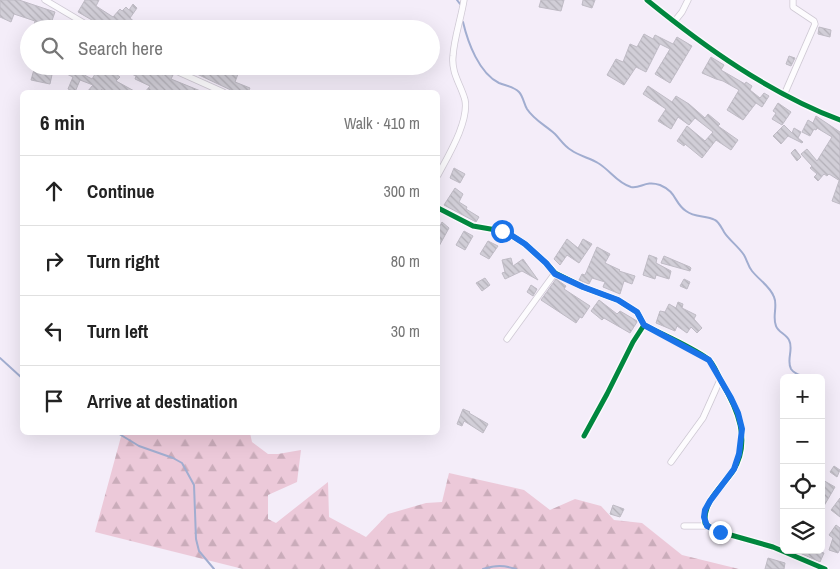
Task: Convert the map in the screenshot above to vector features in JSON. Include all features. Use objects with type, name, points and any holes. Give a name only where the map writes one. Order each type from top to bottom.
[{"type":"street","points":[[45,0],[79,20]]},
{"type":"street","points":[[440,171],[462,124],[466,110],[461,86],[454,72],[452,57],[464,0]]},
{"type":"street","points":[[647,0],[674,22],[738,67],[808,108],[840,120]]},
{"type":"street","points":[[674,22],[688,0]]},
{"type":"street","points":[[784,95],[815,24],[814,21],[793,7],[793,0]]},
{"type":"street","points":[[184,75],[218,90]]},
{"type":"street","points":[[440,209],[473,226],[502,231],[511,235],[525,244],[555,274],[618,300],[637,312],[644,325],[709,360],[738,413],[742,429],[734,469],[705,510],[704,517],[707,526]]},
{"type":"street","points":[[507,339],[555,274]]},
{"type":"street","points":[[584,436],[633,342],[644,325]]},
{"type":"street","points":[[670,462],[703,418],[720,380]]},
{"type":"street","points":[[684,526],[707,526],[720,532],[773,547],[825,569]]},
{"type":"green space","points":[[121,435],[250,435],[252,442],[268,454],[301,450],[297,482],[268,495],[268,519],[276,523],[328,482],[329,517],[366,537],[388,514],[426,503],[442,502],[449,473],[524,490],[550,510],[575,499],[601,506],[614,520],[642,523],[682,555],[739,569],[243,569],[95,532]]},
{"type":"building","points":[[0,0],[19,0],[55,12],[52,20],[32,20],[14,14],[11,22],[0,17]]},
{"type":"building","points":[[85,0],[99,0],[96,6],[113,17],[120,9],[122,11],[126,7],[129,10],[133,4],[137,8],[130,18],[132,20],[92,20],[78,12]]},
{"type":"building","points":[[541,0],[564,0],[561,11],[539,7]]},
{"type":"building","points":[[583,0],[595,0],[592,8],[582,5]]},
{"type":"building","points":[[819,27],[831,30],[830,37],[818,34]]},
{"type":"building","points":[[644,34],[653,39],[655,35],[673,44],[677,37],[692,46],[670,83],[655,74],[670,49],[660,44],[646,72],[636,67],[624,85],[607,75],[616,59],[623,62],[630,44],[637,47]]},
{"type":"building","points":[[789,56],[795,58],[791,66],[786,64]]},
{"type":"building","points":[[711,57],[724,65],[721,70],[752,86],[750,90],[760,98],[764,93],[769,96],[762,107],[756,103],[743,120],[727,110],[739,90],[702,73]]},
{"type":"building","points":[[32,75],[52,75],[50,84],[31,80]]},
{"type":"building","points":[[69,75],[84,75],[92,79],[94,75],[117,75],[120,77],[116,81],[132,90],[89,90],[93,85],[80,80],[76,90],[70,90],[68,89],[73,77]]},
{"type":"building","points":[[134,75],[173,75],[171,79],[198,90],[147,90],[150,86],[135,79],[136,76]]},
{"type":"building","points":[[199,75],[238,75],[235,82],[250,88],[249,90],[231,90]]},
{"type":"building","points":[[648,86],[672,102],[676,96],[705,118],[708,114],[720,124],[718,126],[738,140],[731,150],[716,140],[702,158],[685,144],[684,146],[677,141],[687,126],[705,141],[713,132],[695,118],[689,125],[678,117],[671,129],[658,121],[666,109],[643,94]]},
{"type":"building","points":[[778,103],[791,112],[782,125],[772,119],[776,113],[773,111]]},
{"type":"building","points":[[816,116],[840,132],[840,181],[829,174],[827,176],[824,174],[818,181],[814,177],[817,174],[810,168],[812,166],[801,154],[807,149],[817,161],[832,137],[817,128],[816,130],[814,129],[810,136],[802,132],[808,120],[813,123]]},
{"type":"building","points":[[784,125],[792,133],[794,128],[801,132],[798,138],[803,142],[788,136],[781,144],[773,136]]},
{"type":"building","points":[[795,149],[801,157],[797,161],[791,153]]},
{"type":"building","points":[[454,168],[465,174],[460,183],[450,178]]},
{"type":"building","points":[[840,181],[840,204],[832,201]]},
{"type":"building","points":[[455,188],[463,194],[459,202],[479,217],[476,222],[444,205]]},
{"type":"building","points":[[442,222],[449,228],[440,244],[440,226]]},
{"type":"building","points":[[464,231],[473,236],[465,250],[456,245]]},
{"type":"building","points":[[567,239],[578,248],[583,239],[592,244],[579,263],[567,255],[560,265],[554,259]]},
{"type":"building","points":[[488,241],[498,246],[489,259],[480,254]]},
{"type":"building","points":[[597,247],[610,254],[605,263],[619,271],[635,276],[632,284],[624,281],[620,294],[603,287],[605,282],[592,278],[589,284],[579,280],[582,274],[585,275]]},
{"type":"building","points":[[649,255],[657,258],[656,263],[671,271],[669,279],[656,275],[655,279],[643,275]]},
{"type":"building","points":[[664,256],[690,267],[690,271],[661,263]]},
{"type":"building","points":[[511,258],[513,266],[523,259],[538,280],[522,271],[505,279],[502,273],[505,272],[502,260]]},
{"type":"building","points":[[485,278],[490,285],[482,291],[476,283]]},
{"type":"building","points":[[556,279],[566,286],[564,289],[590,306],[576,323],[541,300]]},
{"type":"building","points":[[684,279],[690,282],[687,289],[680,286]]},
{"type":"building","points":[[531,285],[537,289],[533,296],[527,292]]},
{"type":"building","points":[[599,300],[617,314],[620,311],[637,321],[630,333],[604,318],[602,320],[591,311]]},
{"type":"building","points":[[678,302],[683,304],[682,308],[696,315],[694,319],[702,328],[697,333],[691,327],[687,333],[677,326],[675,331],[656,323],[660,311],[665,312],[669,304],[676,308]]},
{"type":"building","points":[[463,409],[488,424],[483,433],[464,421],[462,426],[457,424]]},
{"type":"building","points":[[834,466],[840,470],[837,477],[830,472]]},
{"type":"building","points":[[825,481],[835,487],[825,504]]},
{"type":"building","points":[[840,498],[840,517],[831,510]]},
{"type":"building","points":[[613,505],[624,509],[620,517],[610,514]]},
{"type":"building","points":[[836,525],[840,528],[840,549],[838,553],[829,550],[833,538],[829,535]]},
{"type":"building","points":[[802,554],[824,554],[820,562]]},
{"type":"building","points":[[768,558],[785,563],[784,569],[765,569]]},
{"type":"waterway","points":[[457,0],[460,4]]},
{"type":"waterway","points":[[463,22],[471,48],[480,65],[499,83],[517,90],[530,113],[569,148],[577,154],[598,163],[626,185],[631,187],[651,183],[660,185],[670,191],[679,205],[686,211],[693,215],[712,218],[718,222],[726,235],[744,255],[752,271],[772,293],[775,300],[776,326],[788,338],[791,347],[790,366],[798,374]]},
{"type":"waterway","points":[[0,358],[20,376]]},
{"type":"waterway","points":[[121,435],[139,446],[182,463],[194,485],[196,539],[199,551],[214,569]]},
{"type":"waterway","points":[[483,569],[500,566],[516,569]]},
{"type":"cycle path","points":[[647,0],[715,52],[763,83],[788,97],[840,120]]},
{"type":"cycle path","points":[[440,209],[473,226],[502,231],[511,235],[525,244],[555,273],[583,287],[618,300],[637,312],[644,325]]},
{"type":"cycle path","points":[[584,436],[633,342],[644,325],[693,350],[708,359],[714,366],[737,413],[742,436],[739,460],[710,501],[705,515],[705,523],[713,530],[773,547],[825,569]]},
{"type":"route","points":[[502,231],[525,244],[555,274],[618,300],[637,312],[644,325],[709,360],[731,398],[738,413],[742,429],[739,454],[734,469],[705,510],[704,517],[707,526],[720,532]]}]
